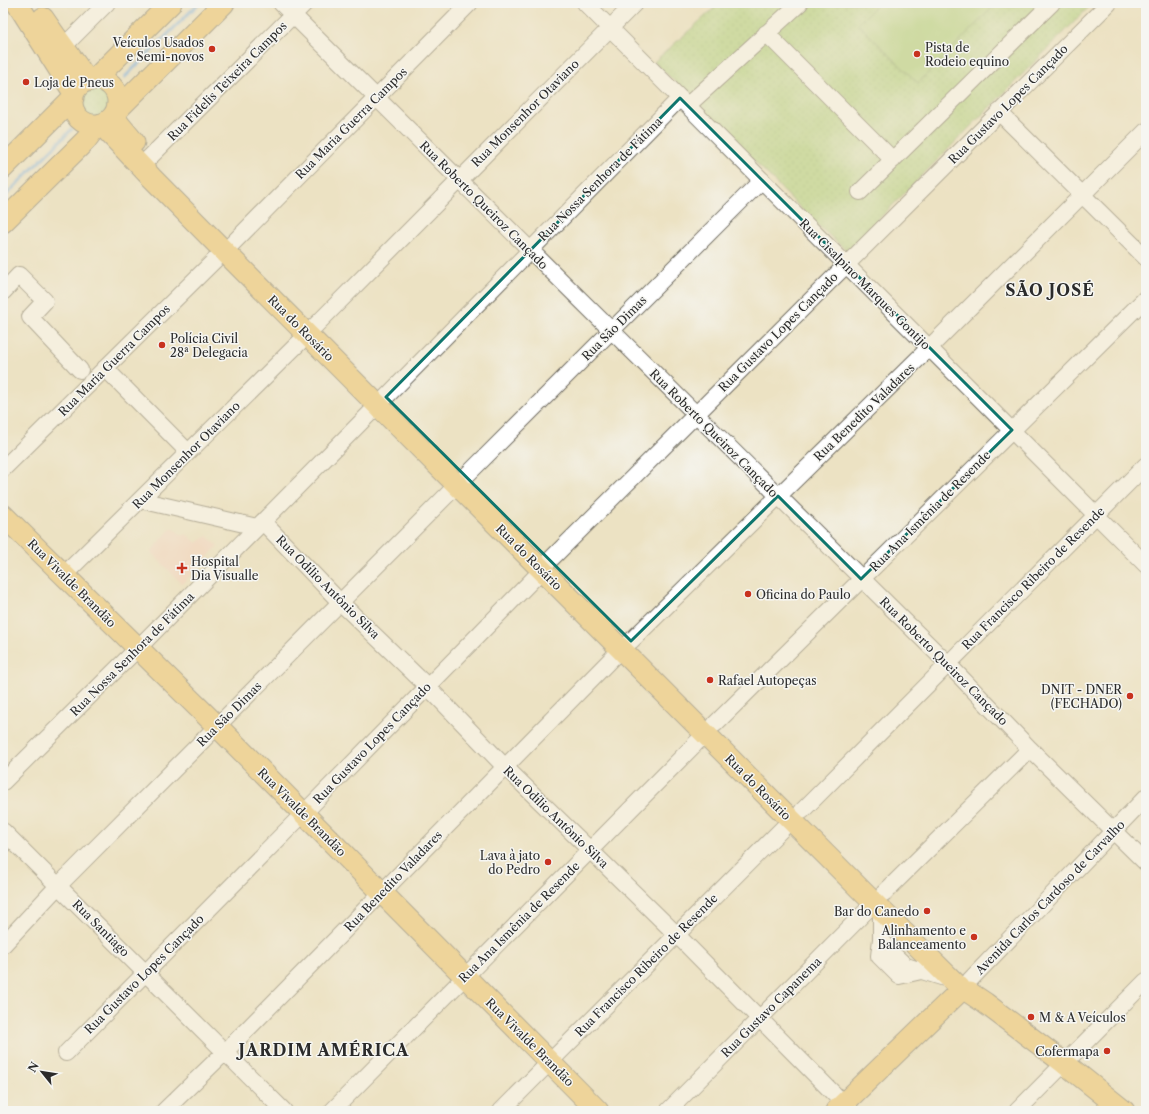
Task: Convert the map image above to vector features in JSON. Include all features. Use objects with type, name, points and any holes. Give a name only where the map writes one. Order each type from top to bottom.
[{"type":"main road","points":[[17,3],[75,94]]},
{"type":"main road","points":[[33,3],[63,47],[75,94],[72,105],[78,118],[90,125],[107,118],[118,102],[114,89],[102,80],[75,94]]},
{"type":"main road","points":[[3,168],[75,94],[170,3]]},
{"type":"main road","points":[[3,222],[224,3]]},
{"type":"main road","name":"Rua do Rosário","points":[[107,118],[119,124],[148,159],[228,247],[797,815],[880,902],[968,989],[1124,1111]]},
{"type":"main road","name":"Rua do Rosário","points":[[107,118],[151,177],[228,247]]},
{"type":"main road","name":"Rua Vivalde Brandão","points":[[3,515],[304,813],[598,1111]]},
{"type":"main road","name":"Avenida Carlos Cardoso de Carvalho","points":[[845,1109],[968,989]]},
{"type":"street","points":[[63,47],[107,3]]},
{"type":"street","name":"Rua Roberto Queiroz Cançado","points":[[281,3],[948,664],[1030,749],[1146,863]]},
{"type":"street","name":"Rua Fidelis Teixeira Campos","points":[[148,159],[305,3]]},
{"type":"street","name":"Rua Maria Guerra Campos","points":[[3,469],[228,247],[470,3]]},
{"type":"street","name":"Rua Cisalpino Marques Gontijo","points":[[585,3],[611,27],[1146,565]]},
{"type":"street","name":"Rua Monsenhor Otaviano","points":[[64,575],[311,330],[635,3]]},
{"type":"street","name":"Rua Nossa Senhora de Fátima","points":[[3,782],[138,648],[530,250],[684,101],[800,3]]},
{"type":"street","points":[[860,192],[1052,3]]},
{"type":"street","name":"Rua Gustavo Lopes Cançado","points":[[66,1053],[304,813],[546,565],[1109,3]]},
{"type":"street","points":[[766,33],[893,160]]},
{"type":"street","points":[[999,112],[1146,258]]},
{"type":"street","name":"Rua Benedito Valadares","points":[[164,1111],[225,1052],[626,645],[929,348],[1146,131]]},
{"type":"street","name":"Rua São Dimas","points":[[3,945],[58,886],[762,180]]},
{"type":"street","points":[[3,292],[19,275],[45,301],[30,317],[80,370]]},
{"type":"street","name":"Rua Ana Ismênia de Resende","points":[[332,1111],[710,729],[1146,298]]},
{"type":"street","points":[[105,368],[188,452]]},
{"type":"street","name":"Rua Francisco Ribeiro de Resende","points":[[501,1111],[1146,465]]},
{"type":"street","points":[[140,500],[260,524]]},
{"type":"street","name":"Rua Odílio Antônio Silva","points":[[260,524],[427,686],[505,767],[677,935],[760,1018],[845,1109]]},
{"type":"street","name":"Rua Gustavo Capanema","points":[[668,1111],[760,1018],[880,902],[1030,749]]},
{"type":"street","name":"Avenida Carlos Cardoso de Carvalho","points":[[968,989],[1117,835],[1146,797]]},
{"type":"street","name":"Avenida Carlos Cardoso de Carvalho","points":[[1117,835],[1146,813]]},
{"type":"street","name":"Rua Santiago","points":[[3,831],[284,1111]]},
{"type":"street","points":[[880,902],[882,939],[892,953],[906,966],[921,970],[968,989]]},
{"type":"street","points":[[1017,1111],[1146,981]]},
{"type":"highlighted area","points":[[680,98],[1012,430],[861,579],[778,496],[631,641],[386,397]]},
{"type":"shaded area","name":"Hospital Dia Visualle","points":[[172,527],[182,536],[186,534],[197,543],[207,536],[218,546],[182,584],[151,552]]},
{"type":"green space","points":[[720,3],[1089,3],[1091,5],[847,251],[810,218],[704,109],[654,62]]},
{"type":"green space","name":"Pista de Rodeio equino","points":[[879,3],[997,3],[918,83],[858,24]]},
{"type":"green space","points":[[95,88],[105,93],[110,103],[105,113],[95,118],[85,113],[80,103],[85,93]]},
{"type":"waterway","points":[[125,77],[199,3]]},
{"type":"waterway","points":[[3,198],[72,129]]},
{"type":"place","name":"Veículos Usados e Semi-novos","points":[[212,49]]},
{"type":"place","name":"Pista de Rodeio equino","points":[[917,54]]},
{"type":"place","name":"Loja de Pneus","points":[[26,82]]},
{"type":"place","name":"Polícia Civil 28ª Delegacia","points":[[162,345]]},
{"type":"place","name":"Hospital Dia Visualle","points":[[182,568]]},
{"type":"place","name":"Oficina do Paulo","points":[[748,594]]},
{"type":"place","name":"Rafael Autopeças","points":[[710,680]]},
{"type":"place","name":"DNIT - DNER (FECHADO)","points":[[1130,696]]},
{"type":"place","name":"Lava à jato do Pedro","points":[[548,862]]},
{"type":"place","name":"Bar do Canedo","points":[[927,911]]},
{"type":"place","name":"Alinhamento e Balanceamento","points":[[974,937]]},
{"type":"place","name":"M & A Veículos","points":[[1031,1017]]},
{"type":"place","name":"Cofermapa","points":[[1107,1051]]},
{"type":"district","name":"SÃO JOSÉ","points":[[1050,290]]},
{"type":"district","name":"JARDIM AMÉRICA","points":[[324,1050]]}]
